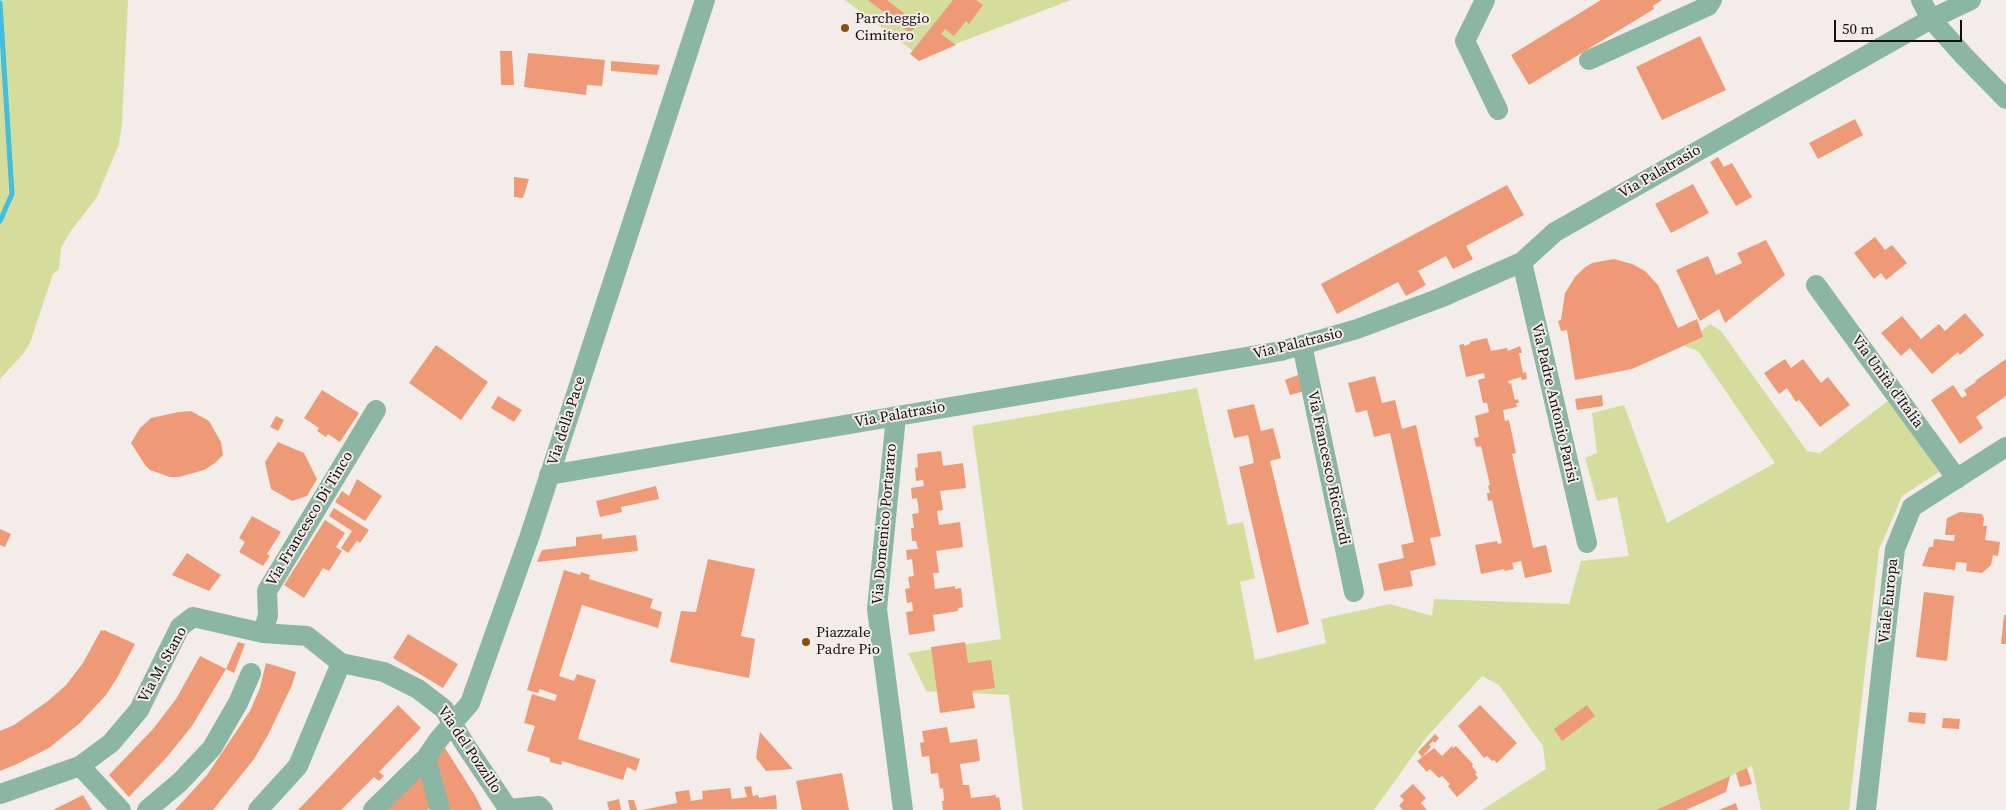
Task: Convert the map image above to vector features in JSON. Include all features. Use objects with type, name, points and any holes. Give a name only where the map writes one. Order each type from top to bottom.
[{"type":"street","name":"Via della Pace","points":[[373,810],[426,758],[439,739],[470,703],[529,538],[705,0]]},
{"type":"street","points":[[1485,0],[1465,40],[1498,110]]},
{"type":"street","points":[[1589,60],[1708,6],[1712,0]]},
{"type":"street","points":[[1920,0],[1931,19],[2006,99]]},
{"type":"street","name":"Via Palatrasio","points":[[550,475],[1281,351],[1357,329],[1431,301],[1522,262],[1555,232],[1931,19],[1971,0]]},
{"type":"street","name":"Via Padre Antonio Parisi","points":[[1522,262],[1586,544]]},
{"type":"street","name":"Via Unità d'Italia","points":[[1816,285],[1958,479]]},
{"type":"street","name":"Via Francesco Ricciardi","points":[[1302,345],[1354,592]]},
{"type":"street","name":"Via Francesco Di Tinco","points":[[263,633],[268,615],[267,591],[376,410]]},
{"type":"street","name":"Via Domenico Portararo","points":[[896,416],[877,609],[903,810]]},
{"type":"street","name":"Viale Europa","points":[[1866,810],[1895,549],[1912,507],[2006,447]]},
{"type":"street","name":"Via M. Stano","points":[[0,794],[80,766],[111,743],[138,710],[180,627],[193,617],[263,633],[306,636],[341,663]]},
{"type":"street","points":[[258,810],[298,766],[341,663]]},
{"type":"street","name":"Via del Pozzillo","points":[[341,663],[384,672],[418,689],[444,709],[464,743],[509,809]]},
{"type":"street","points":[[147,810],[180,782],[212,748],[238,703],[251,674]]},
{"type":"street","points":[[426,758],[440,810]]},
{"type":"street","points":[[80,766],[121,810]]},
{"type":"street","points":[[509,809],[540,806],[543,810]]},
{"type":"green space","points":[[0,0],[128,0],[122,123],[119,144],[97,197],[70,232],[61,248],[59,269],[53,274],[30,343],[22,355],[0,379]]},
{"type":"green space","points":[[845,0],[1071,0],[921,57]]},
{"type":"green space","points":[[1710,324],[1721,331],[1807,451],[1820,453],[1889,400],[1939,472],[1902,496],[1879,550],[1849,810],[1761,810],[1752,766],[1656,810],[1482,810],[1546,769],[1543,746],[1499,685],[1482,676],[1425,739],[1374,810],[1023,810],[1009,695],[926,691],[908,653],[1001,639],[972,426],[1197,388],[1228,525],[1243,522],[1255,578],[1240,582],[1255,660],[1326,643],[1321,619],[1390,604],[1432,616],[1434,599],[1569,604],[1581,561],[1629,556],[1617,497],[1597,501],[1585,458],[1597,453],[1592,413],[1624,405],[1667,523],[1775,463],[1698,351],[1684,346]]},
{"type":"building","points":[[868,0],[887,0],[918,24],[910,33]]},
{"type":"building","points":[[953,0],[976,0],[983,5],[969,24],[966,21],[954,36],[945,29],[941,34],[956,45],[919,61],[910,54]]},
{"type":"building","points":[[1601,0],[1662,0],[1653,6],[1654,9],[1529,85],[1511,55]]},
{"type":"building","points":[[1700,36],[1726,90],[1662,120],[1636,67]]},
{"type":"building","points":[[500,51],[512,51],[514,85],[501,85]]},
{"type":"building","points":[[528,53],[605,60],[602,86],[587,85],[586,95],[524,87]]},
{"type":"building","points":[[611,61],[660,65],[657,75],[611,71]]},
{"type":"building","points":[[1855,119],[1863,135],[1818,159],[1809,143]]},
{"type":"building","points":[[1718,157],[1724,167],[1732,163],[1752,197],[1736,206],[1710,162]]},
{"type":"building","points":[[514,177],[529,179],[523,198],[514,197]]},
{"type":"building","points":[[1693,184],[1709,213],[1671,233],[1655,204]]},
{"type":"building","points":[[1507,185],[1524,215],[1466,246],[1473,259],[1453,269],[1446,256],[1418,271],[1426,285],[1406,296],[1398,282],[1337,314],[1321,284]]},
{"type":"building","points":[[1875,237],[1885,250],[1892,245],[1907,263],[1886,280],[1881,273],[1874,279],[1854,253]]},
{"type":"building","points":[[1766,240],[1785,275],[1725,323],[1719,309],[1700,321],[1676,270],[1708,256],[1716,275],[1742,263],[1737,253]]},
{"type":"building","points":[[1614,259],[1632,264],[1645,271],[1658,285],[1678,328],[1697,319],[1703,337],[1632,369],[1575,380],[1567,330],[1561,331],[1558,321],[1561,320],[1565,293],[1575,277],[1584,268],[1592,263]]},
{"type":"building","points":[[1965,313],[1984,335],[1960,355],[1958,352],[1932,374],[1910,348],[1901,356],[1881,333],[1902,316],[1921,339],[1939,324],[1945,331]]},
{"type":"building","points":[[1487,338],[1491,351],[1507,348],[1508,351],[1520,346],[1522,353],[1519,353],[1523,373],[1526,372],[1527,379],[1522,380],[1521,377],[1508,381],[1509,384],[1511,383],[1515,400],[1518,399],[1519,403],[1516,403],[1517,407],[1503,410],[1505,421],[1509,420],[1516,453],[1512,454],[1533,548],[1546,545],[1552,572],[1525,578],[1521,561],[1512,563],[1514,569],[1481,574],[1475,545],[1497,541],[1498,544],[1502,543],[1492,500],[1488,501],[1487,493],[1490,493],[1488,486],[1490,485],[1481,446],[1476,447],[1474,438],[1479,437],[1475,416],[1489,412],[1487,403],[1483,403],[1478,380],[1485,378],[1484,373],[1466,377],[1459,345],[1464,344],[1464,346],[1470,344],[1470,342]]},
{"type":"building","points":[[436,345],[488,382],[461,420],[409,383]]},
{"type":"building","points":[[1785,359],[1791,368],[1803,359],[1821,383],[1828,377],[1850,405],[1820,427],[1799,400],[1796,402],[1787,388],[1779,394],[1764,373]]},
{"type":"building","points":[[2006,359],[2006,396],[1976,417],[1983,428],[1960,444],[1931,400],[1953,385],[1962,398],[1967,395],[1964,390]]},
{"type":"building","points":[[1298,375],[1304,391],[1290,395],[1285,380]]},
{"type":"building","points":[[1375,376],[1382,403],[1395,400],[1402,429],[1416,425],[1441,536],[1430,538],[1436,565],[1410,571],[1413,586],[1384,591],[1378,564],[1404,558],[1401,545],[1414,542],[1390,433],[1374,437],[1367,410],[1356,413],[1348,383]]},
{"type":"building","points":[[322,390],[359,413],[340,442],[328,434],[326,437],[317,431],[319,428],[304,418]]},
{"type":"building","points":[[1602,395],[1603,406],[1577,410],[1575,399]]},
{"type":"building","points":[[498,396],[522,410],[514,422],[491,408]]},
{"type":"building","points":[[1254,404],[1261,431],[1273,428],[1281,458],[1270,461],[1309,624],[1277,633],[1239,467],[1254,463],[1248,435],[1234,438],[1227,410]]},
{"type":"building","points":[[191,411],[209,421],[221,442],[223,455],[204,470],[179,477],[170,477],[150,470],[131,443],[140,428],[151,418]]},
{"type":"building","points":[[276,416],[284,420],[278,431],[270,427]]},
{"type":"building","points":[[278,442],[304,453],[317,479],[307,496],[292,501],[271,489],[265,462]]},
{"type":"building","points":[[941,451],[943,466],[963,463],[966,488],[940,491],[943,510],[937,511],[939,525],[960,522],[963,547],[936,551],[939,573],[933,573],[935,589],[955,586],[955,589],[961,588],[963,607],[958,608],[958,611],[933,615],[935,631],[909,635],[906,612],[913,611],[912,602],[907,603],[905,589],[910,588],[908,577],[914,576],[912,559],[907,560],[906,550],[918,549],[916,541],[912,541],[911,528],[914,528],[912,514],[919,513],[917,498],[912,499],[911,488],[924,486],[923,480],[916,481],[917,454]]},
{"type":"building","points":[[357,479],[382,496],[365,521],[335,502],[342,491],[349,496]]},
{"type":"building","points":[[656,486],[659,499],[621,507],[622,512],[600,517],[596,501]]},
{"type":"building","points":[[334,508],[369,530],[360,543],[357,541],[348,553],[341,548],[352,531],[329,516]]},
{"type":"building","points":[[1960,512],[1982,514],[1984,518],[1983,526],[1987,526],[1985,540],[2000,542],[1998,556],[1993,555],[1991,565],[1982,573],[1966,571],[1967,563],[1956,562],[1955,570],[1922,566],[1929,547],[1933,547],[1934,539],[1954,541],[1955,535],[1945,535],[1947,518]]},
{"type":"building","points":[[252,516],[281,532],[267,554],[270,556],[263,566],[239,552],[245,542],[239,538]]},
{"type":"building","points":[[325,520],[345,533],[336,547],[342,551],[329,571],[323,568],[304,598],[284,585]]},
{"type":"building","points":[[0,529],[11,534],[5,547],[0,545]]},
{"type":"building","points":[[602,534],[602,539],[636,535],[638,551],[537,562],[542,550],[576,546],[576,537]]},
{"type":"building","points":[[187,553],[221,575],[209,591],[172,575]]},
{"type":"building","points":[[708,559],[755,569],[741,636],[755,639],[749,678],[670,662],[681,611],[696,612]]},
{"type":"building","points":[[564,570],[580,575],[581,572],[590,575],[589,579],[653,599],[650,608],[662,612],[658,628],[582,605],[559,676],[574,681],[577,674],[596,680],[578,739],[640,759],[636,771],[627,767],[623,780],[562,761],[561,765],[550,762],[550,758],[527,751],[535,726],[524,723],[532,694],[555,701],[557,695],[540,689],[538,693],[527,690]]},
{"type":"building","points":[[1924,592],[1954,596],[1947,661],[1916,657]]},
{"type":"building","points":[[2004,615],[2006,615],[2006,644],[2001,644]]},
{"type":"building","points":[[101,630],[135,644],[106,695],[80,723],[49,748],[0,771],[0,731],[14,725],[48,701],[66,685],[83,663]]},
{"type":"building","points":[[408,634],[458,664],[443,688],[393,658]]},
{"type":"building","points":[[238,642],[245,644],[234,673],[226,669]]},
{"type":"building","points":[[965,642],[968,663],[991,660],[995,688],[972,691],[975,708],[940,713],[931,647]]},
{"type":"building","points":[[200,656],[226,669],[192,726],[167,757],[129,797],[109,775],[153,729],[176,699]]},
{"type":"building","points":[[266,663],[296,672],[292,685],[268,735],[254,759],[213,810],[175,810],[207,775],[250,711],[260,688]]},
{"type":"building","points":[[398,705],[421,728],[379,772],[384,776],[379,781],[374,777],[341,810],[298,810]]},
{"type":"building","points":[[1480,705],[1517,743],[1497,763],[1487,756],[1484,758],[1458,726]]},
{"type":"building","points":[[1587,705],[1595,716],[1562,741],[1554,729]]},
{"type":"building","points":[[1909,712],[1926,713],[1925,724],[1908,722]]},
{"type":"building","points":[[1943,718],[1960,719],[1959,729],[1942,728]]},
{"type":"building","points":[[947,727],[950,743],[977,739],[980,761],[960,764],[963,785],[969,785],[971,798],[996,795],[996,798],[999,797],[1001,810],[943,810],[943,788],[940,789],[938,773],[931,774],[929,756],[922,757],[920,743],[924,742],[922,731]]},
{"type":"building","points":[[760,732],[793,769],[766,771],[756,758]]},
{"type":"building","points":[[1435,734],[1439,738],[1435,743],[1433,741],[1429,745],[1431,747],[1422,757],[1418,752]]},
{"type":"building","points":[[1452,746],[1453,748],[1456,746],[1473,764],[1472,766],[1478,778],[1457,797],[1448,786],[1450,784],[1442,776],[1439,778],[1430,769],[1427,772],[1417,761],[1434,748],[1442,756]]},
{"type":"building","points":[[445,748],[476,797],[482,810],[448,810],[433,761]]},
{"type":"building","points":[[1747,768],[1752,784],[1740,787],[1736,773]]},
{"type":"building","points":[[421,773],[431,808],[427,810],[385,810]]},
{"type":"building","points":[[842,773],[849,810],[802,810],[796,781]]},
{"type":"building","points":[[1730,776],[1726,792],[1686,810],[1656,810]]},
{"type":"building","points":[[1413,784],[1426,798],[1421,803],[1427,810],[1403,810],[1399,806],[1404,800],[1400,796]]},
{"type":"building","points":[[751,786],[753,796],[758,795],[759,798],[776,795],[777,809],[642,810],[677,803],[675,792],[689,790],[691,801],[703,799],[702,791],[730,788],[732,799],[747,797],[744,787]]},
{"type":"building","points":[[83,795],[92,810],[53,810]]},
{"type":"building","points":[[619,799],[621,810],[609,810],[607,802]]},
{"type":"building","points":[[628,800],[634,800],[637,810],[630,810]]},
{"type":"building","points":[[1736,803],[1738,810],[1719,810]]},
{"type":"waterway","points":[[0,3],[12,194],[0,221]]},
{"type":"place","name":"Parcheggio Cimitero","points":[[845,28]]},
{"type":"place","name":"Piazzale Padre Pio","points":[[806,642]]}]
